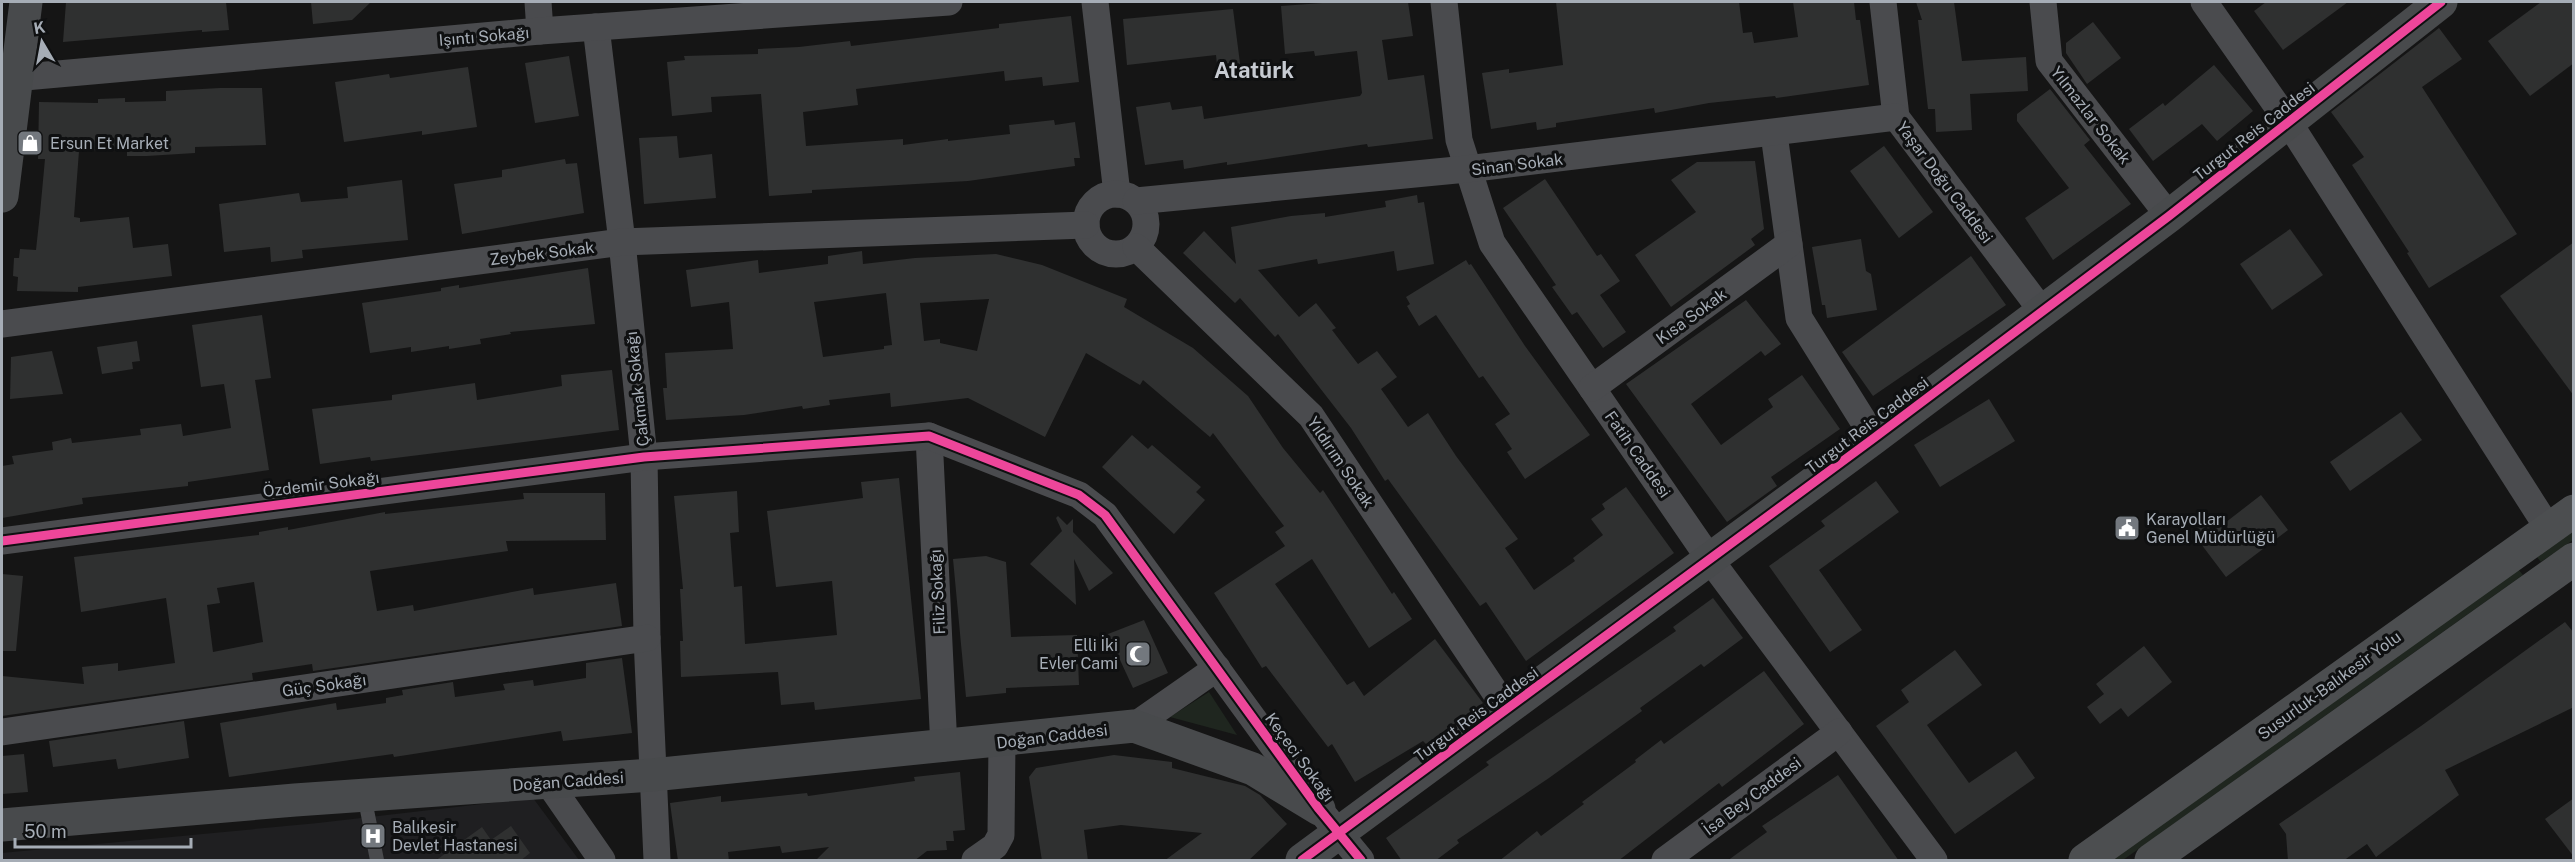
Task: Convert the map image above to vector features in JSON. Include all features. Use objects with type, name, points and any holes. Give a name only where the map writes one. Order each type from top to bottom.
[{"type":"highway","name":"Susurluk-Balıkesir Yolu","points":[[2085,861],[2561,520]]},
{"type":"highway","points":[[2151,861],[2570,570]]},
{"type":"street","points":[[2,196],[10,78],[26,2]]},
{"type":"street","points":[[538,2],[540,31]]},
{"type":"street","name":"Işıntı Sokağı","points":[[10,78],[540,31],[950,2]]},
{"type":"street","points":[[1095,2],[1126,198],[1147,219],[1143,240],[1136,248],[1127,253],[1107,253],[1092,243],[1086,225],[1091,207],[1106,196],[1126,198]]},
{"type":"street","name":"Fatih Caddesi","points":[[1444,2],[1459,140],[1492,243],[1711,561],[1934,861]]},
{"type":"street","name":"Yaşar Doğu Caddesi","points":[[1883,2],[1896,117],[2042,311]]},
{"type":"street","name":"Yılmazlar Sokak","points":[[2043,2],[2049,61],[2169,216]]},
{"type":"street","points":[[2204,2],[2561,520]]},
{"type":"street","name":"Turgut Reis Caddesi","points":[[1302,861],[1329,821],[1507,710],[1711,561],[2169,216],[2441,2]]},
{"type":"street","name":"Çakmak Sokağı","points":[[596,27],[622,243],[644,457],[647,638],[657,861]]},
{"type":"street","name":"Sinan Sokak","points":[[1126,198],[1467,170],[1774,134],[1896,117]]},
{"type":"street","points":[[1774,134],[1799,318],[1874,438]]},
{"type":"street","name":"Zeybek Sokak","points":[[2,324],[622,243],[1086,225]]},
{"type":"street","name":"Kısa Sokak","points":[[1592,388],[1789,244]]},
{"type":"street","name":"Yıldırım Sokak","points":[[1136,248],[1311,416],[1507,710]]},
{"type":"street","name":"Özdemir Sokağı","points":[[2,541],[644,457],[929,436]]},
{"type":"street","name":"Keçeci Sokağı","points":[[929,436],[1079,495],[1106,515],[1329,821],[1361,861]]},
{"type":"street","name":"Filiz Sokağı","points":[[929,436],[945,748]]},
{"type":"street","name":"Güç Sokağı","points":[[2,732],[647,638]]},
{"type":"street","name":"Doğan Caddesi","points":[[1134,726],[1217,668]]},
{"type":"street","name":"Doğan Caddesi","points":[[2,825],[364,795],[652,775],[945,748],[1134,726],[1253,769],[1329,821]]},
{"type":"street","name":"İsa Bey Caddesi","points":[[1665,861],[1839,732]]},
{"type":"street","points":[[975,861],[995,846],[1001,835],[1002,742]]},
{"type":"street","points":[[548,782],[602,861]]},
{"type":"lane","points":[[364,795],[377,861]]},
{"type":"shaded area","points":[[2573,530],[2573,540],[2541,562],[2536,556]]},
{"type":"shaded area","points":[[2518,569],[2523,575],[2123,860],[2108,860]]},
{"type":"shaded area","points":[[1209,692],[1237,735],[1170,717]]},
{"type":"shaded area","name":"Balıkesir Devlet Hastanesi","points":[[533,798],[579,860],[2,860],[2,853],[318,823]]},
{"type":"building","points":[[66,2],[226,2],[229,30],[202,32],[202,30],[63,42]]},
{"type":"building","points":[[311,2],[371,2],[352,20],[313,24]]},
{"type":"building","points":[[1336,2],[1408,2],[1413,36],[1382,40],[1388,80],[1424,75],[1433,139],[1368,147],[1367,144],[1227,165],[1227,162],[1184,169],[1183,160],[1145,165],[1136,107],[1170,102],[1172,110],[1202,106],[1204,119],[1360,96],[1362,93],[1357,51],[1315,56],[1314,51],[1285,54],[1281,6]]},
{"type":"building","points":[[1556,2],[1739,2],[1743,33],[1752,32],[1754,43],[1798,37],[1793,2],[1854,2],[1856,20],[1860,20],[1869,85],[1776,98],[1775,96],[1709,103],[1655,113],[1654,108],[1556,123],[1556,127],[1537,130],[1536,122],[1491,129],[1482,73],[1509,69],[1509,73],[1563,65]]},
{"type":"building","points":[[1916,2],[1954,2],[1962,61],[2026,57],[2028,91],[1970,94],[1972,130],[1936,132],[1935,109],[1928,109],[1918,20],[1922,20]]},
{"type":"building","points":[[2266,2],[2348,2],[2283,50],[2254,11]]},
{"type":"building","points":[[2541,2],[2574,2],[2574,63],[2530,96],[2488,41]]},
{"type":"building","points":[[1233,9],[1241,71],[1218,74],[1216,55],[1127,65],[1123,19]]},
{"type":"building","points":[[1071,16],[1079,82],[1043,86],[1042,77],[1005,81],[1004,71],[856,89],[858,105],[803,112],[806,146],[903,139],[903,145],[948,139],[948,141],[1010,134],[1009,125],[1054,120],[1055,125],[1075,122],[1080,158],[1074,158],[1075,166],[968,181],[812,190],[812,193],[769,196],[761,94],[711,97],[712,112],[672,116],[667,62],[685,60],[684,56],[758,54],[758,49],[850,41],[851,46],[999,28],[999,24]]},
{"type":"building","points":[[2093,22],[2121,58],[2087,84],[2066,53],[2066,43]]},
{"type":"building","points":[[2439,28],[2462,59],[2422,87],[2517,234],[2429,288],[2407,253],[2409,252],[2352,165],[2364,157],[2331,112]]},
{"type":"building","points":[[569,56],[579,116],[535,123],[525,63]]},
{"type":"building","points":[[2214,65],[2253,111],[2217,141],[2202,124],[2153,161],[2129,129],[2163,103],[2165,106]]},
{"type":"building","points":[[468,67],[477,127],[422,135],[422,131],[344,142],[335,82],[389,74],[390,78]]},
{"type":"building","points":[[262,88],[266,145],[195,147],[195,153],[147,156],[127,156],[127,149],[79,151],[74,217],[80,218],[80,222],[129,217],[133,248],[168,244],[172,276],[78,287],[78,292],[17,291],[18,277],[13,276],[14,258],[19,258],[20,249],[36,250],[45,159],[38,159],[39,102],[98,103],[98,99],[125,98],[125,102],[166,101],[166,91]]},
{"type":"building","points":[[2050,89],[2090,140],[2084,145],[2131,204],[2053,260],[2025,218],[2069,188],[2017,121],[2017,114]]},
{"type":"building","points":[[677,136],[679,158],[712,154],[716,198],[644,204],[639,138]]},
{"type":"building","points":[[1884,146],[1933,212],[1899,238],[1850,171]]},
{"type":"building","points":[[565,159],[566,164],[577,163],[584,213],[462,234],[454,184],[502,177],[502,170]]},
{"type":"building","points":[[1755,161],[1764,229],[1751,239],[1755,245],[1671,307],[1635,255],[1696,212],[1671,180],[1697,162]]},
{"type":"building","points":[[1545,179],[1597,256],[1601,254],[1620,281],[1600,295],[1626,332],[1603,348],[1577,312],[1572,315],[1552,287],[1556,285],[1503,208]]},
{"type":"building","points":[[402,180],[408,240],[302,250],[303,258],[271,262],[270,247],[224,252],[219,204],[299,193],[301,202],[348,198],[347,187]]},
{"type":"building","points":[[1417,195],[1418,203],[1424,202],[1434,264],[1397,271],[1394,251],[1318,264],[1317,259],[1258,270],[1299,317],[1316,303],[1336,328],[1332,330],[1358,364],[1377,351],[1397,377],[1381,389],[1408,427],[1428,413],[1456,456],[1518,539],[1505,548],[1534,590],[1575,561],[1573,558],[1603,535],[1591,519],[1605,509],[1602,504],[1626,487],[1674,553],[1526,661],[1486,602],[1480,606],[1388,479],[1385,481],[1351,428],[1278,334],[1275,337],[1240,298],[1235,303],[1183,253],[1204,231],[1236,264],[1231,227],[1291,216],[1325,213],[1325,217],[1386,207],[1385,201]]},
{"type":"building","points":[[2290,229],[2323,275],[2272,310],[2240,264]]},
{"type":"building","points":[[1861,239],[1866,271],[1871,274],[1877,310],[1827,318],[1825,305],[1822,305],[1812,247]]},
{"type":"building","points":[[2574,242],[2574,396],[2500,296]]},
{"type":"building","points":[[862,251],[863,264],[915,258],[996,254],[1042,265],[1127,299],[1124,307],[1193,348],[1248,396],[1283,448],[1320,493],[1323,490],[1392,594],[1394,592],[1412,619],[1369,648],[1312,559],[1275,584],[1347,685],[1354,681],[1364,696],[1435,639],[1483,703],[1426,744],[1423,741],[1355,782],[1332,744],[1328,747],[1266,666],[1262,668],[1214,593],[1285,546],[1275,532],[1284,526],[1213,433],[1210,437],[1143,380],[1140,385],[1086,353],[1045,437],[968,398],[891,407],[890,393],[829,400],[830,405],[803,409],[802,406],[744,415],[666,420],[663,388],[667,388],[665,353],[733,349],[729,302],[691,307],[686,270],[758,260],[759,273],[828,264],[828,256]],"holes":[[[886,293],[892,345],[884,346],[884,349],[823,357],[814,302]],[[989,299],[977,351],[940,343],[940,339],[924,341],[920,303]]]},
{"type":"building","points":[[1971,256],[2006,305],[1873,396],[1842,352]]},
{"type":"building","points":[[1466,260],[1590,435],[1525,479],[1507,452],[1512,449],[1495,424],[1510,414],[1483,376],[1479,378],[1436,315],[1419,326],[1407,306],[1410,304],[1406,297]]},
{"type":"building","points":[[588,268],[595,324],[510,332],[511,334],[480,339],[481,344],[449,349],[449,346],[411,352],[411,347],[370,353],[362,303],[441,291],[441,288],[459,285],[459,288]]},
{"type":"building","points":[[1746,300],[1781,344],[1765,356],[1761,351],[1691,404],[1721,445],[1773,407],[1768,399],[1802,375],[1840,429],[1771,477],[1777,486],[1727,522],[1626,384]]},
{"type":"building","points":[[262,315],[271,378],[255,380],[269,470],[188,482],[188,486],[82,498],[83,504],[2,518],[2,466],[14,464],[12,456],[53,450],[52,442],[71,438],[72,443],[141,435],[140,429],[181,424],[183,436],[231,428],[224,384],[201,387],[192,325]]},
{"type":"building","points":[[137,341],[140,361],[132,362],[133,369],[102,374],[97,347]]},
{"type":"building","points":[[52,351],[63,394],[10,399],[11,357]]},
{"type":"building","points":[[612,370],[619,430],[371,461],[370,457],[320,464],[312,409],[392,400],[392,395],[475,383],[477,400],[562,386],[561,375]]},
{"type":"building","points":[[1989,399],[2015,441],[1940,487],[1914,445]]},
{"type":"building","points":[[2401,412],[2422,440],[2350,491],[2330,462]]},
{"type":"building","points":[[1132,435],[1148,449],[1152,445],[1201,487],[1196,492],[1205,500],[1174,534],[1102,467]]},
{"type":"building","points":[[899,478],[921,699],[815,710],[814,702],[781,705],[778,672],[681,677],[680,641],[683,641],[680,589],[683,589],[674,496],[737,491],[739,532],[730,533],[734,587],[742,586],[745,644],[837,635],[832,581],[776,587],[767,511],[863,498],[861,482]]},
{"type":"building","points":[[1876,481],[1899,512],[1819,570],[1862,630],[1830,652],[1769,566],[1825,526],[1821,521]]},
{"type":"building","points":[[523,493],[605,493],[606,540],[506,541],[508,551],[370,571],[377,611],[413,605],[414,611],[533,588],[534,595],[616,583],[622,626],[313,671],[312,664],[252,673],[253,680],[2,716],[2,676],[84,684],[82,667],[118,663],[118,671],[175,663],[166,598],[81,612],[74,557],[259,535],[259,532],[288,527],[288,530],[385,512],[385,514],[524,499]],"holes":[[[254,582],[263,642],[213,652],[207,605],[220,603],[217,588]]]},
{"type":"building","points":[[2261,495],[2288,530],[2226,577],[2192,532],[2213,516],[2221,526]]},
{"type":"building","points":[[1058,516],[1067,525],[1073,519],[1073,532],[1113,573],[1089,591],[1074,559],[1076,605],[1030,564],[1062,531],[1056,518]]},
{"type":"building","points":[[986,556],[1006,562],[1011,637],[1077,635],[1079,685],[1006,688],[1006,693],[966,697],[953,559]]},
{"type":"building","points":[[2,574],[23,576],[16,651],[2,651]]},
{"type":"building","points":[[1713,598],[1743,638],[1704,667],[1701,664],[1640,708],[1642,711],[1457,840],[1459,843],[1435,861],[1402,861],[1386,838],[1489,765],[1486,762],[1676,631],[1673,627]]},
{"type":"building","name":"Elli İki Evler Cami","points":[[1144,620],[1168,673],[1133,688],[1108,634]]},
{"type":"building","points":[[2565,622],[2574,633],[2574,707],[2445,770],[2459,795],[2376,857],[2367,844],[2343,861],[2288,861],[2286,834],[2279,824],[2421,726]]},
{"type":"building","points":[[2144,646],[2172,682],[2128,717],[2121,708],[2100,724],[2087,707],[2104,694],[2096,684]]},
{"type":"building","points":[[1955,650],[1982,685],[1927,725],[1969,783],[2016,751],[2035,778],[1955,834],[1876,726],[1909,702],[1901,690]]},
{"type":"building","points":[[622,658],[632,733],[563,741],[561,731],[394,757],[393,754],[229,777],[220,723],[336,703],[337,710],[386,703],[386,698],[403,695],[402,690],[453,682],[455,697],[505,690],[503,684],[533,680],[534,686],[586,678],[586,663]]},
{"type":"building","points":[[1764,671],[1804,724],[1722,787],[1719,783],[1618,861],[1499,861],[1537,831],[1541,836],[1584,804],[1582,802],[1636,762],[1635,760],[1661,740],[1664,744]]},
{"type":"building","points":[[184,721],[189,758],[118,769],[116,759],[53,767],[49,741]]},
{"type":"building","points":[[24,754],[28,792],[2,794],[2,756]]},
{"type":"building","points":[[1114,755],[1172,762],[1172,768],[1245,786],[1260,795],[1287,824],[1248,861],[1164,861],[1202,833],[1121,825],[1084,830],[1088,861],[1042,861],[1029,777],[1036,768]]},
{"type":"building","points":[[960,772],[965,830],[953,831],[954,841],[946,841],[947,850],[927,851],[914,861],[815,861],[829,847],[782,853],[780,846],[728,852],[729,861],[678,861],[670,803],[721,796],[721,802],[807,793],[808,796],[915,781],[914,777]]},
{"type":"building","points":[[1838,775],[1899,861],[1727,861],[1767,832],[1762,826]]},
{"type":"building","points":[[2574,798],[2574,857],[2545,819]]},
{"type":"building","points":[[511,826],[530,853],[520,861],[435,861],[482,827],[491,840]]},
{"type":"cycle path","points":[[1302,860],[1874,438],[2169,216],[2441,2]]},
{"type":"cycle path","points":[[2,541],[644,457],[929,436],[1079,495],[1105,515],[1319,809],[1361,860]]},
{"type":"place","name":"Ersun Et Market","points":[[30,143]]},
{"type":"place","name":"Karayolları Genel Müdürlüğü","points":[[2127,528]]},
{"type":"place","name":"Elli İki Evler Cami","points":[[1138,654]]},
{"type":"place","name":"Balıkesir Devlet Hastanesi","points":[[373,836]]},
{"type":"district","name":"Atatürk","points":[[1254,70]]}]
